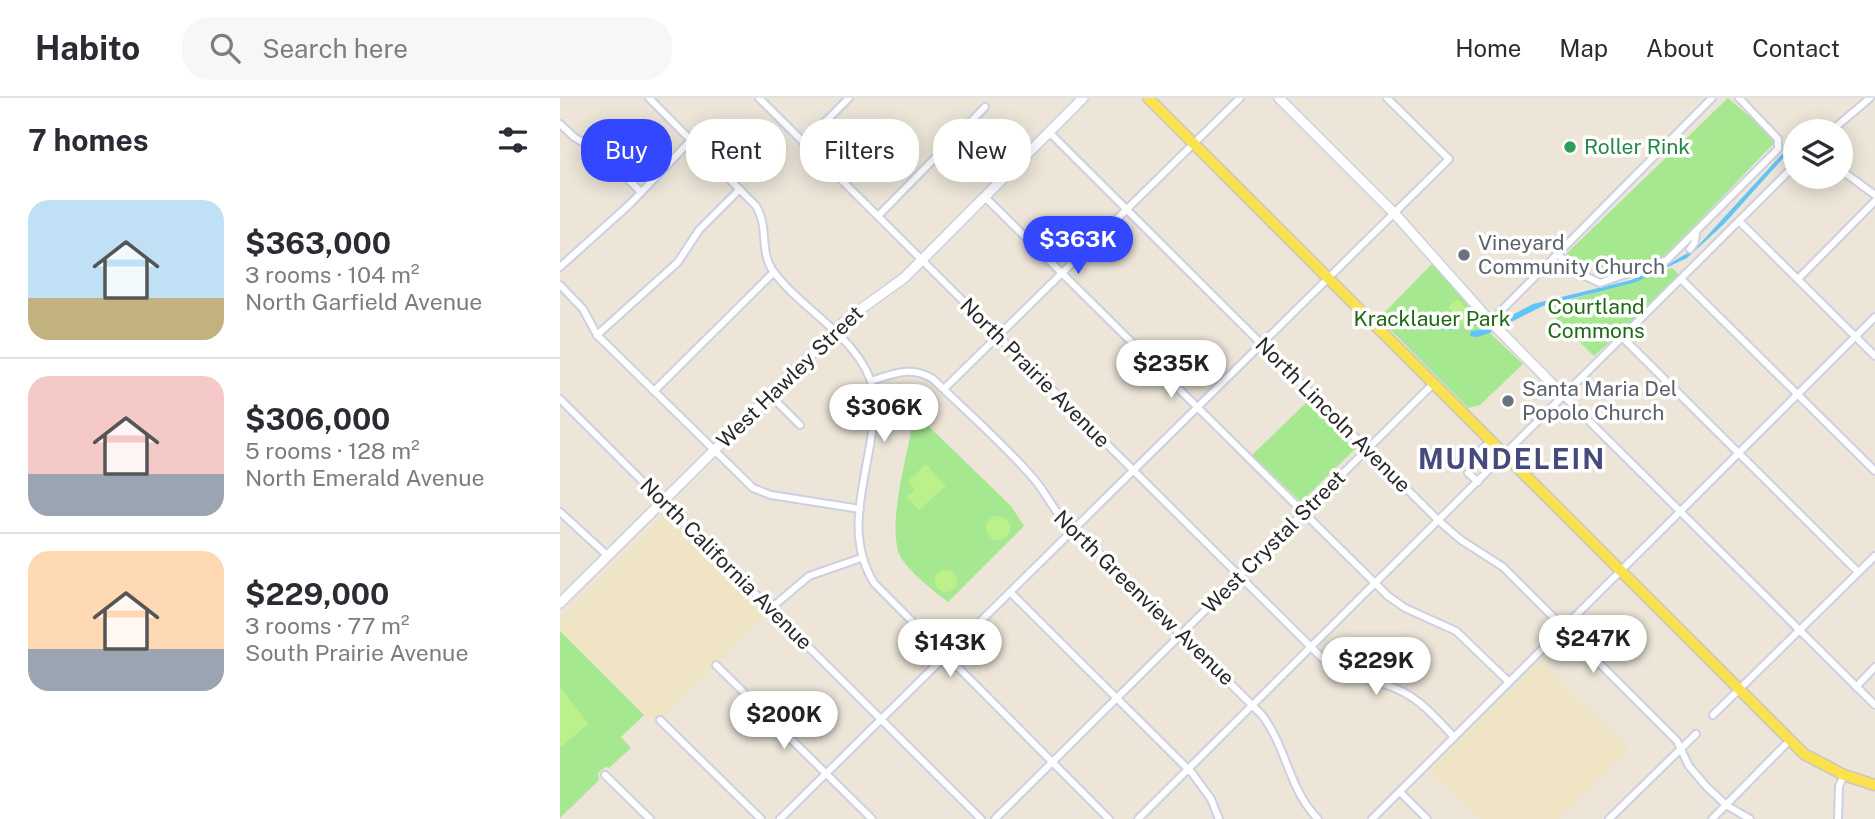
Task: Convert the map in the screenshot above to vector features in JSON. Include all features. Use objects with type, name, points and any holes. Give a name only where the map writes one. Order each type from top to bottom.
[{"type":"main road","points":[[1148,98],[1804,754],[1843,775],[1875,785]]},
{"type":"street","points":[[649,98],[686,135]]},
{"type":"street","name":"North Prairie Avenue","points":[[759,98],[800,139]]},
{"type":"street","points":[[828,119],[849,98]]},
{"type":"street","name":"West Hawley Street","points":[[560,603],[834,331],[922,260],[1083,98]]},
{"type":"street","points":[[944,390],[1240,98]]},
{"type":"street","points":[[1279,98],[1395,214],[1490,322],[1875,705]]},
{"type":"street","points":[[780,819],[1449,159],[1387,98]]},
{"type":"street","points":[[1490,322],[1712,98]]},
{"type":"street","points":[[1557,254],[1585,276],[1600,283],[1667,260],[1778,149],[1778,139],[1738,98]]},
{"type":"street","points":[[1845,119],[1870,98],[1875,100]]},
{"type":"street","points":[[878,216],[985,107]]},
{"type":"street","points":[[560,124],[574,137],[602,154],[641,192]]},
{"type":"street","name":"North Lincoln Avenue","points":[[1049,132],[1439,521],[1461,540],[1503,567],[1677,741],[1695,775],[1726,805],[1750,819]]},
{"type":"street","points":[[560,267],[641,192],[686,145]]},
{"type":"street","points":[[1138,819],[1783,177]]},
{"type":"street","points":[[1853,179],[1875,195]]},
{"type":"street","points":[[733,182],[762,216],[765,256],[774,272],[858,356],[871,382],[874,418],[857,532],[861,558],[874,583],[1109,819]]},
{"type":"street","name":"North Prairie Avenue","points":[[844,182],[1311,647],[1347,674],[1408,694],[1454,737]]},
{"type":"street","points":[[597,335],[678,262],[699,230],[740,189]]},
{"type":"street","points":[[985,197],[1375,584],[1405,608],[1456,631],[1509,682]]},
{"type":"street","points":[[1798,279],[1875,201]]},
{"type":"street","points":[[1739,221],[1875,356]]},
{"type":"street","points":[[1690,249],[1695,242],[1696,233]]},
{"type":"street","points":[[654,391],[774,272]]},
{"type":"street","points":[[1681,279],[1875,471]]},
{"type":"street","points":[[560,285],[583,309],[597,335],[753,488],[771,495],[860,509]]},
{"type":"street","points":[[1372,819],[1875,317]]},
{"type":"street","points":[[1622,337],[1858,572]]},
{"type":"street","name":"North Greenview Avenue","points":[[871,382],[916,370],[924,373],[944,390],[1036,482],[1057,515],[1253,705],[1277,736],[1297,792],[1318,819]]},
{"type":"street","name":"West Crystal Street","points":[[995,819],[1433,384]]},
{"type":"street","points":[[770,394],[800,425]]},
{"type":"street","points":[[1422,395],[1429,402]]},
{"type":"street","name":"North California Avenue","points":[[560,399],[981,819]]},
{"type":"street","points":[[1405,411],[1413,419]]},
{"type":"street","points":[[1480,451],[1491,441]]},
{"type":"street","points":[[1468,473],[1478,482]]},
{"type":"street","points":[[560,512],[608,556]]},
{"type":"street","points":[[1713,715],[1875,555]]},
{"type":"street","points":[[770,609],[809,576],[861,558]]},
{"type":"street","points":[[1011,593],[1203,785],[1219,819]]},
{"type":"street","points":[[716,664],[872,819]]},
{"type":"street","points":[[1856,687],[1875,667]]},
{"type":"street","points":[[660,720],[761,819]]},
{"type":"street","points":[[1609,819],[1696,734]]},
{"type":"street","points":[[1712,819],[1790,740]]},
{"type":"street","points":[[605,775],[650,819]]},
{"type":"street","points":[[1838,819],[1839,786],[1843,775]]},
{"type":"street","points":[[1400,792],[1427,819]]},
{"type":"shaded area","points":[[665,515],[711,554],[768,613],[655,725],[560,631],[560,618]]},
{"type":"shaded area","points":[[1540,661],[1629,748],[1558,819],[1481,819],[1430,771]]},
{"type":"green space","points":[[1728,98],[1777,140],[1666,255],[1609,275],[1566,254]]},
{"type":"green space","name":"Kracklauer Park","points":[[1433,263],[1494,337],[1523,364],[1480,405],[1468,408],[1379,318]]},
{"type":"green space","name":"Courtland Commons","points":[[1672,268],[1682,277],[1594,356],[1545,308]]},
{"type":"green space","points":[[1458,299],[1476,320],[1466,328],[1448,307]]},
{"type":"green space","points":[[1309,400],[1356,448],[1301,502],[1252,455]]},
{"type":"green space","points":[[917,415],[1011,506],[1024,526],[948,602],[912,572],[898,551],[897,504],[913,421]]},
{"type":"green space","points":[[926,464],[946,486],[919,510],[907,497],[915,490],[908,481]]},
{"type":"green space","points":[[998,516],[1007,519],[1010,528],[1007,537],[998,540],[989,537],[986,528],[989,519]]},
{"type":"green space","points":[[946,570],[954,573],[957,581],[954,589],[946,592],[938,589],[935,581],[938,573]]},
{"type":"green space","points":[[560,631],[644,715],[621,737],[631,748],[609,768],[606,767],[598,773],[599,780],[560,818]]},
{"type":"green space","points":[[560,687],[589,724],[560,747]]},
{"type":"water","points":[[1783,153],[1783,158],[1724,224],[1687,258],[1636,282],[1543,306],[1487,334],[1470,336],[1471,331],[1486,329],[1533,304],[1631,280],[1664,267],[1696,248]]},
{"type":"waterway","points":[[1412,327],[1455,329]]},
{"type":"place","name":"Roller Rink","points":[[1570,147]]},
{"type":"place","name":"Vineyard Community Church","points":[[1464,255]]},
{"type":"place","name":"Santa Maria Del Popolo Church","points":[[1508,401]]},
{"type":"district","name":"MUNDELEIN","points":[[1512,459]]}]
